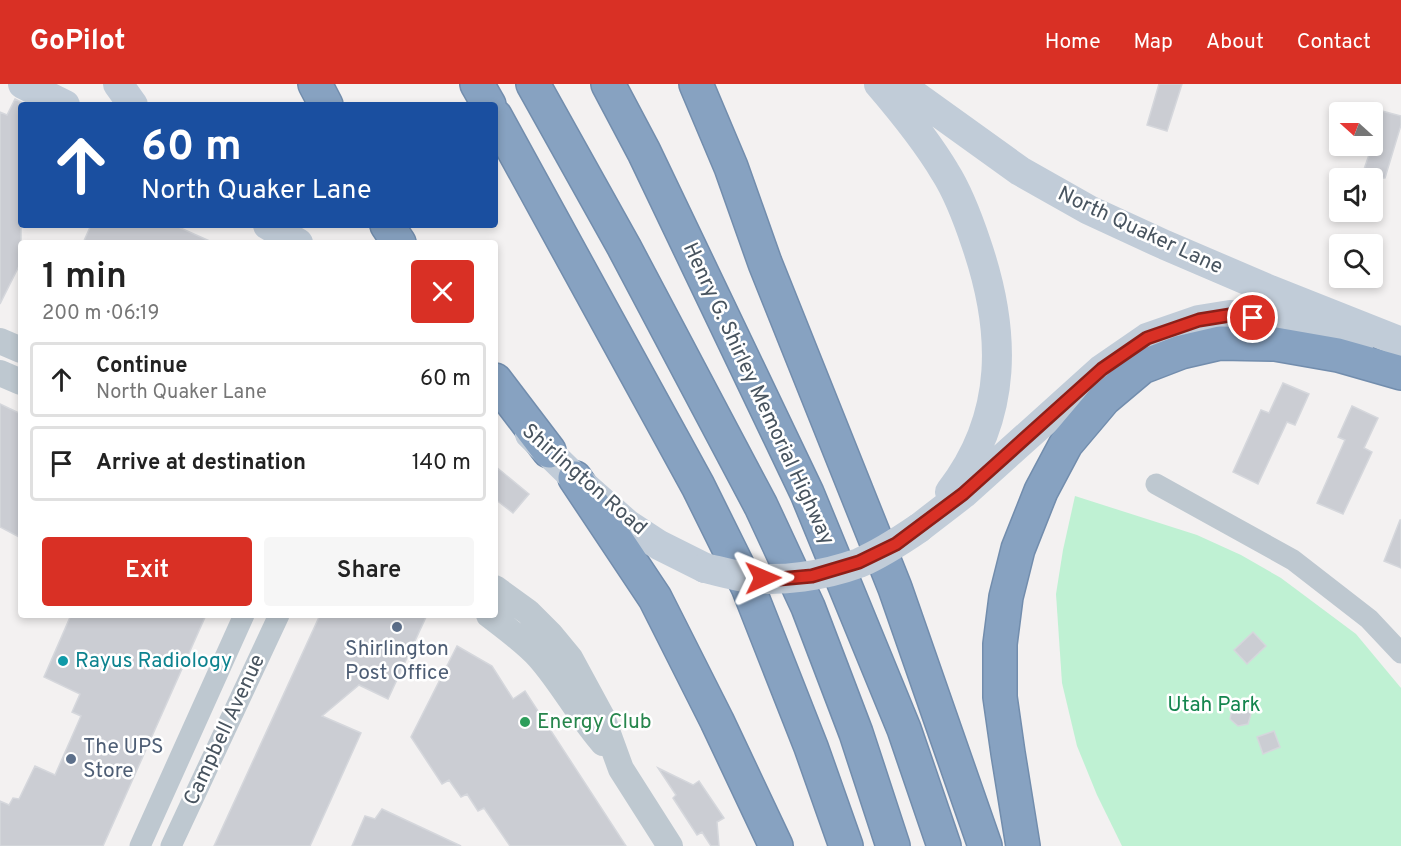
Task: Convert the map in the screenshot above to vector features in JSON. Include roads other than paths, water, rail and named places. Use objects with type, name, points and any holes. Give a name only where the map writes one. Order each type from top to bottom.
[{"type":"highway","points":[[315,84],[324,102]]},
{"type":"highway","points":[[477,84],[487,102]]},
{"type":"highway","points":[[533,84],[624,247],[761,506],[808,607],[856,732],[893,846]]},
{"type":"highway","name":"Henry G. Shirley Memorial Highway","points":[[608,84],[644,152],[807,493],[904,729],[944,846]]},
{"type":"highway","points":[[696,84],[731,167],[765,262],[895,588],[985,846]]},
{"type":"highway","points":[[498,121],[693,476],[748,587],[812,747],[846,846]]},
{"type":"highway","points":[[1023,846],[1000,697],[1000,644],[1006,597],[1018,549],[1041,491],[1066,444],[1104,399],[1142,367],[1181,352],[1220,344],[1275,344],[1338,355],[1401,373]]},
{"type":"highway","points":[[498,384],[549,451]]},
{"type":"highway","points":[[575,478],[655,598],[776,846]]},
{"type":"main road","points":[[23,84],[59,102]]},
{"type":"main road","points":[[118,84],[131,102]]},
{"type":"main road","name":"Shirlington Road","points":[[498,404],[575,478],[627,524],[659,545],[705,567],[746,577],[779,579],[812,576],[859,562],[896,544],[919,528],[955,485],[980,441],[994,395],[998,358],[996,323],[984,268],[960,201],[925,141],[879,84]]},
{"type":"main road","name":"North Quaker Lane","points":[[899,84],[1020,171],[1089,210],[1270,290],[1401,342]]},
{"type":"main road","points":[[273,228],[293,240]]},
{"type":"main road","points":[[919,528],[963,494],[1102,369],[1147,338],[1199,320],[1230,315],[1276,320],[1325,334],[1401,363]]},
{"type":"street","points":[[0,342],[18,349]]},
{"type":"street","points":[[0,373],[18,381]]},
{"type":"street","points":[[1156,484],[1293,560],[1369,619],[1401,653]]},
{"type":"street","points":[[498,590],[528,612],[570,658],[602,717],[621,769],[670,846]]},
{"type":"street","name":"Campbell Avenue","points":[[140,846],[243,618]]},
{"type":"street","name":"Campbell Avenue","points":[[171,846],[278,618]]},
{"type":"street","points":[[493,618],[515,634],[538,657],[589,727],[615,756]]},
{"type":"place","name":"Shirlington Post Office","points":[[397,627]]},
{"type":"place","name":"Rayus Radiology","points":[[63,661]]},
{"type":"place","name":"Energy Club","points":[[525,722]]},
{"type":"place","name":"The UPS Store","points":[[71,759]]},
{"type":"park label","name":"Utah Park","points":[[1214,705]]}]
